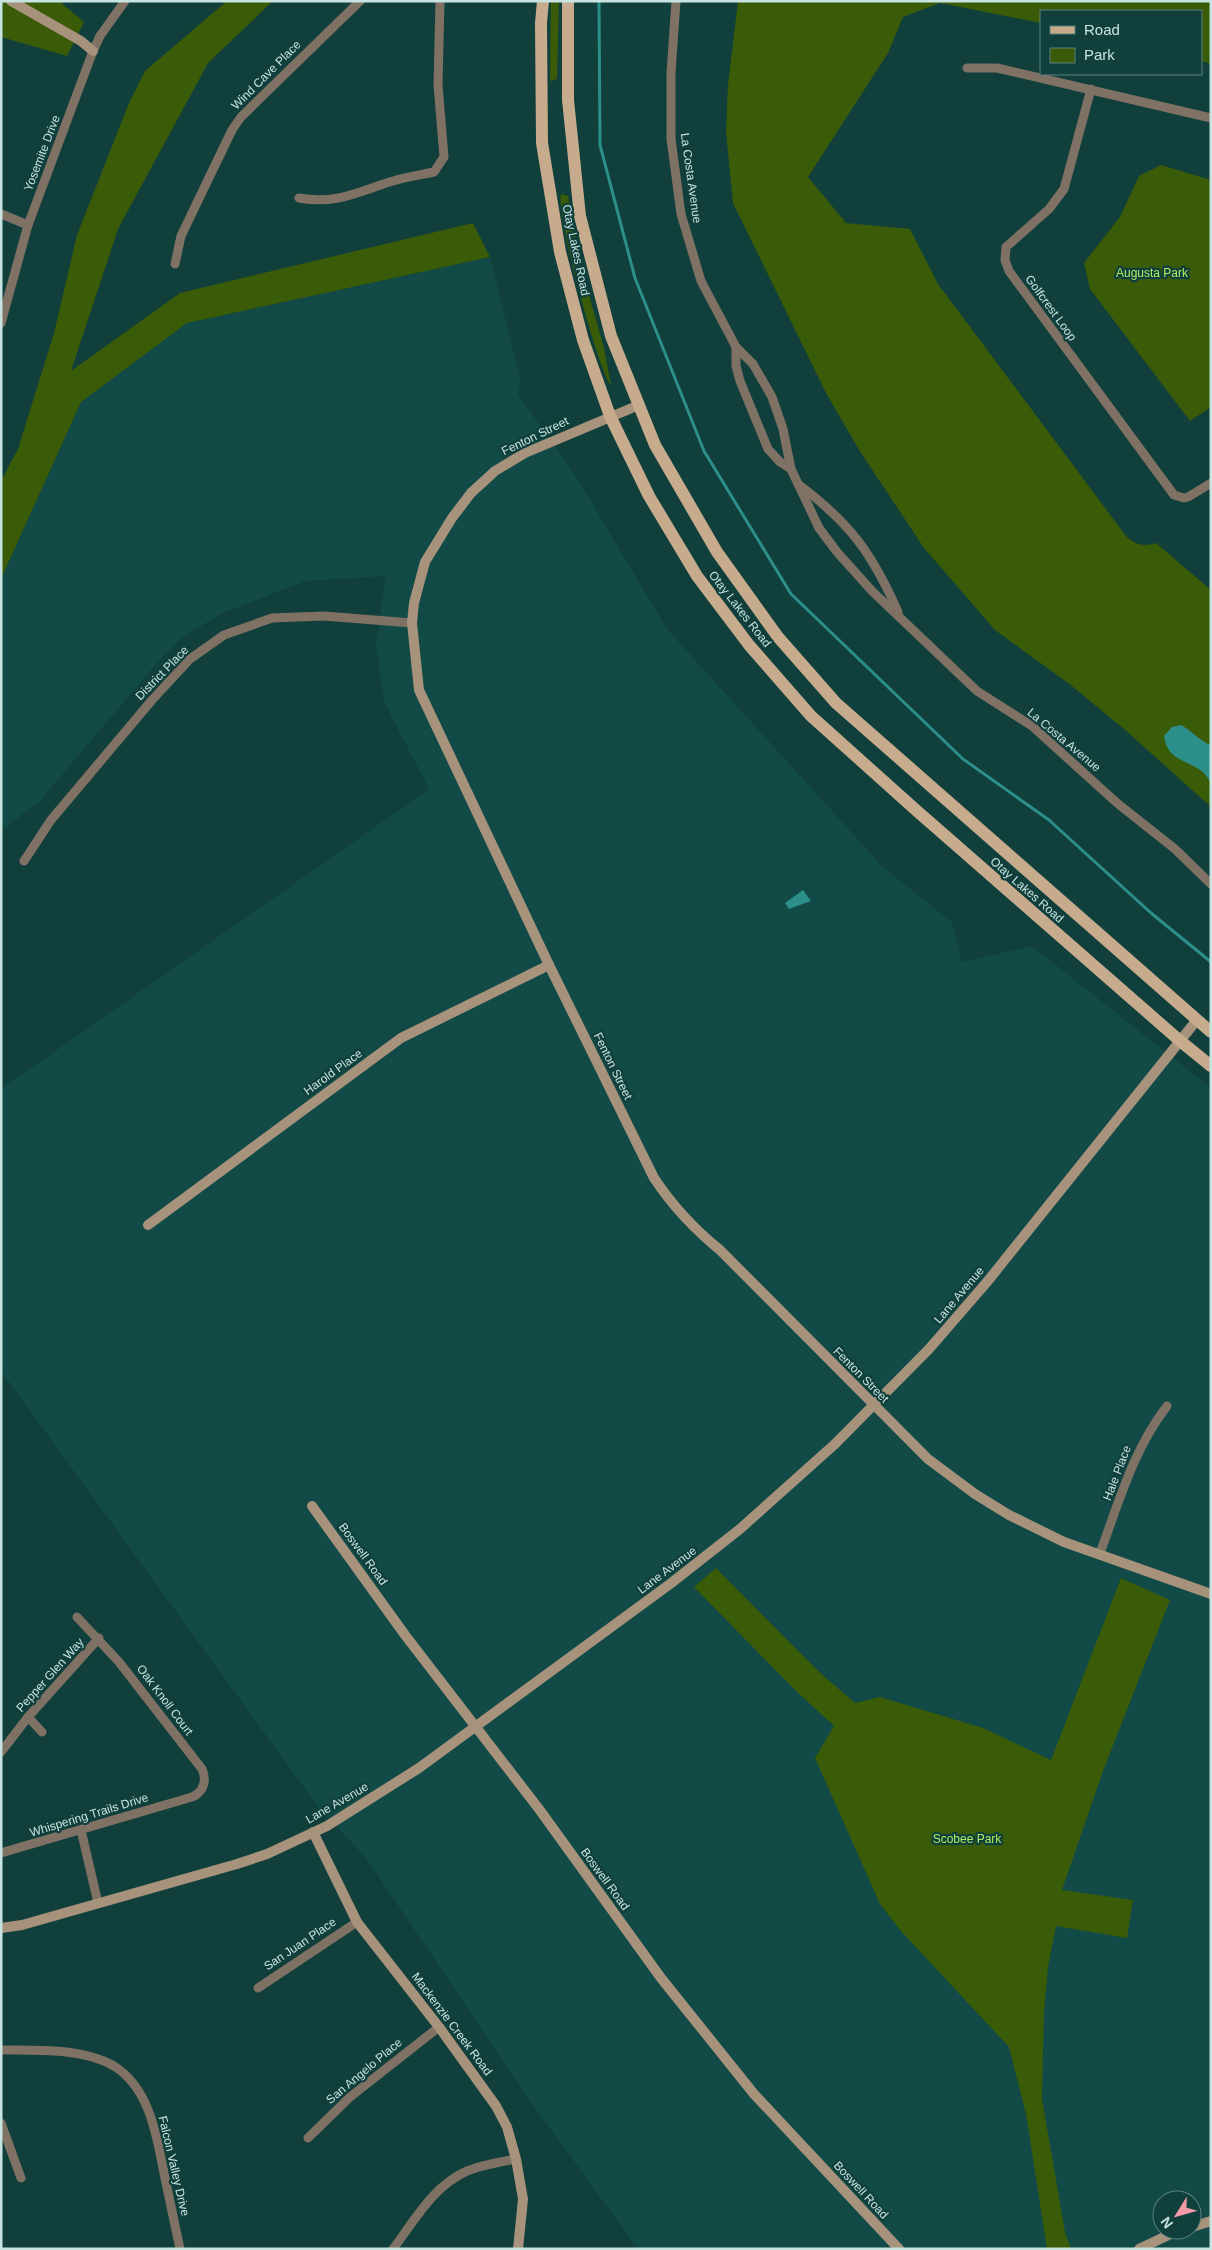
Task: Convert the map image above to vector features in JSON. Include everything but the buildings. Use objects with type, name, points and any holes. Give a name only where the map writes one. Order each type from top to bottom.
[{"type":"main road","name":"Otay Lakes Road","points":[[542,1],[542,143],[560,252],[583,340],[610,416],[649,496],[697,576],[750,646],[811,716],[917,811],[1211,1066]]},
{"type":"main road","name":"Otay Lakes Road","points":[[568,1],[568,100],[580,216],[611,336],[655,445],[717,552],[778,637],[836,703],[1196,1021],[1211,1032]]},
{"type":"street","points":[[11,1],[81,41],[93,51]]},
{"type":"street","name":"Yosemite Drive","points":[[1,323],[28,225],[93,51],[100,36],[125,1]]},
{"type":"street","name":"Wind Cave Place","points":[[175,264],[181,236],[232,130],[241,117],[360,1]]},
{"type":"street","points":[[299,198],[311,200],[347,198],[392,182],[434,172],[444,157],[438,85],[440,1]]},
{"type":"street","name":"La Costa Avenue","points":[[676,1],[670,73],[671,139],[681,214],[702,281],[736,347],[753,364],[772,397],[783,429],[791,470],[819,528],[837,552],[872,591],[977,691],[1032,726],[1117,802],[1175,849],[1211,884]]},
{"type":"street","points":[[967,68],[997,68],[1211,118]]},
{"type":"street","name":"Golfcrest Loop","points":[[1091,89],[1064,189],[1049,209],[1006,247],[1005,260],[1009,271],[1174,495],[1184,498],[1188,497],[1211,482]]},
{"type":"street","points":[[1,214],[14,217],[28,225]]},
{"type":"street","name":"La Costa Avenue","points":[[736,347],[738,374],[768,449],[780,462],[791,470]]},
{"type":"street","name":"Fenton Street","points":[[639,405],[509,461],[471,493],[452,518],[425,562],[414,604],[412,623],[419,690],[549,965],[654,1178],[666,1196],[701,1235],[720,1250],[928,1459],[976,1496],[1009,1515],[1057,1538],[1211,1594]]},
{"type":"street","name":"La Costa Avenue","points":[[797,484],[836,514],[861,543],[880,572],[900,616]]},
{"type":"street","name":"District Place","points":[[24,861],[51,820],[152,700],[190,659],[224,635],[272,618],[324,616],[412,623]]},
{"type":"street","name":"Harold Place","points":[[148,1225],[401,1038],[549,965]]},
{"type":"street","name":"Lane Avenue","points":[[1,1928],[22,1924],[260,1857],[327,1826],[419,1768],[670,1584],[715,1549],[835,1444],[929,1349],[987,1282],[1196,1021]]},
{"type":"street","name":"Hale Place","points":[[1100,1553],[1137,1452],[1152,1426],[1167,1406]]},
{"type":"street","name":"Boswell Road","points":[[312,1506],[405,1635],[539,1809],[661,1978],[754,2094],[899,2249]]},
{"type":"street","name":"Oak Knoll Court","points":[[77,1617],[99,1638],[122,1665],[202,1769],[205,1777],[202,1789],[196,1795],[183,1799]]},
{"type":"street","name":"Pepper Glen Way","points":[[1,1752],[28,1717],[99,1638]]},
{"type":"street","points":[[28,1717],[42,1732]]},
{"type":"street","name":"Whispering Trails Drive","points":[[1,1854],[183,1799]]},
{"type":"street","points":[[81,1830],[98,1903]]},
{"type":"street","name":"Mackenzie Creek Road","points":[[313,1832],[357,1922],[439,2027],[496,2106],[506,2127],[516,2159],[523,2200],[518,2249]]},
{"type":"street","name":"San Juan Place","points":[[258,1988],[357,1922]]},
{"type":"street","name":"San Angelo Place","points":[[308,2138],[366,2083],[439,2027]]},
{"type":"street","name":"Falcon Valley Drive","points":[[1,2050],[43,2050],[95,2058],[114,2066],[130,2079],[142,2096],[152,2122],[177,2248]]},
{"type":"street","points":[[1,2123],[21,2178]]},
{"type":"street","points":[[393,2249],[430,2199],[456,2176],[469,2170],[516,2159]]},
{"type":"street","points":[[1139,2249],[1158,2240]]},
{"type":"shaded area","points":[[490,257],[521,382],[518,394],[579,481],[667,629],[882,866],[952,922],[962,962],[1032,946],[1211,1088],[1211,2249],[638,2249],[530,2101],[366,1858],[319,1808],[1,1371],[1,1089],[429,789],[384,702],[376,646],[386,576],[306,581],[220,614],[184,637],[163,656],[39,802],[4,828],[1,823],[1,579],[81,402],[187,323]]},
{"type":"shaded area","points":[[1181,725],[1211,745],[1211,783],[1199,769],[1177,758],[1167,746],[1164,736],[1172,727]]},
{"type":"shaded area","points":[[803,890],[811,901],[789,909],[785,903]]},
{"type":"green space","points":[[1,1],[59,1],[84,22],[67,56],[1,37]]},
{"type":"green space","points":[[227,1],[273,1],[208,63],[118,229],[71,371],[180,293],[473,223],[490,257],[187,323],[81,402],[1,579],[1,481],[18,449],[54,333],[77,235],[129,103],[145,71]]},
{"type":"green space","points":[[551,1],[559,1],[557,79],[550,81]]},
{"type":"green space","points":[[738,1],[1211,1],[1211,64],[1202,61],[1202,10],[1040,10],[1040,23],[940,3],[903,17],[888,53],[808,177],[846,223],[910,229],[938,284],[1126,536],[1140,544],[1156,543],[1211,590],[1211,807],[1123,728],[1068,683],[995,630],[924,548],[861,453],[827,395],[733,203],[726,132],[728,85]]},
{"type":"green space","name":"Augusta Park","points":[[1161,165],[1211,180],[1211,407],[1190,421],[1090,289],[1084,263],[1120,217],[1139,176]]},
{"type":"green space","points":[[561,194],[568,196],[582,270],[604,348],[611,385],[597,352],[579,291],[565,230]]},
{"type":"green space","name":"Scobee Park","points":[[716,1568],[817,1670],[855,1703],[880,1697],[983,1728],[1051,1760],[1121,1578],[1170,1600],[1103,1771],[1062,1890],[1133,1900],[1127,1938],[1056,1926],[1048,1967],[1044,2012],[1042,2099],[1065,2232],[1071,2249],[1047,2249],[1026,2114],[1009,2047],[900,1930],[880,1904],[815,1758],[834,1726],[795,1690],[694,1587]]},
{"type":"waterway","points":[[599,1],[600,145],[635,278],[704,451],[791,594],[963,759],[1049,820],[1151,913],[1211,962]]}]
